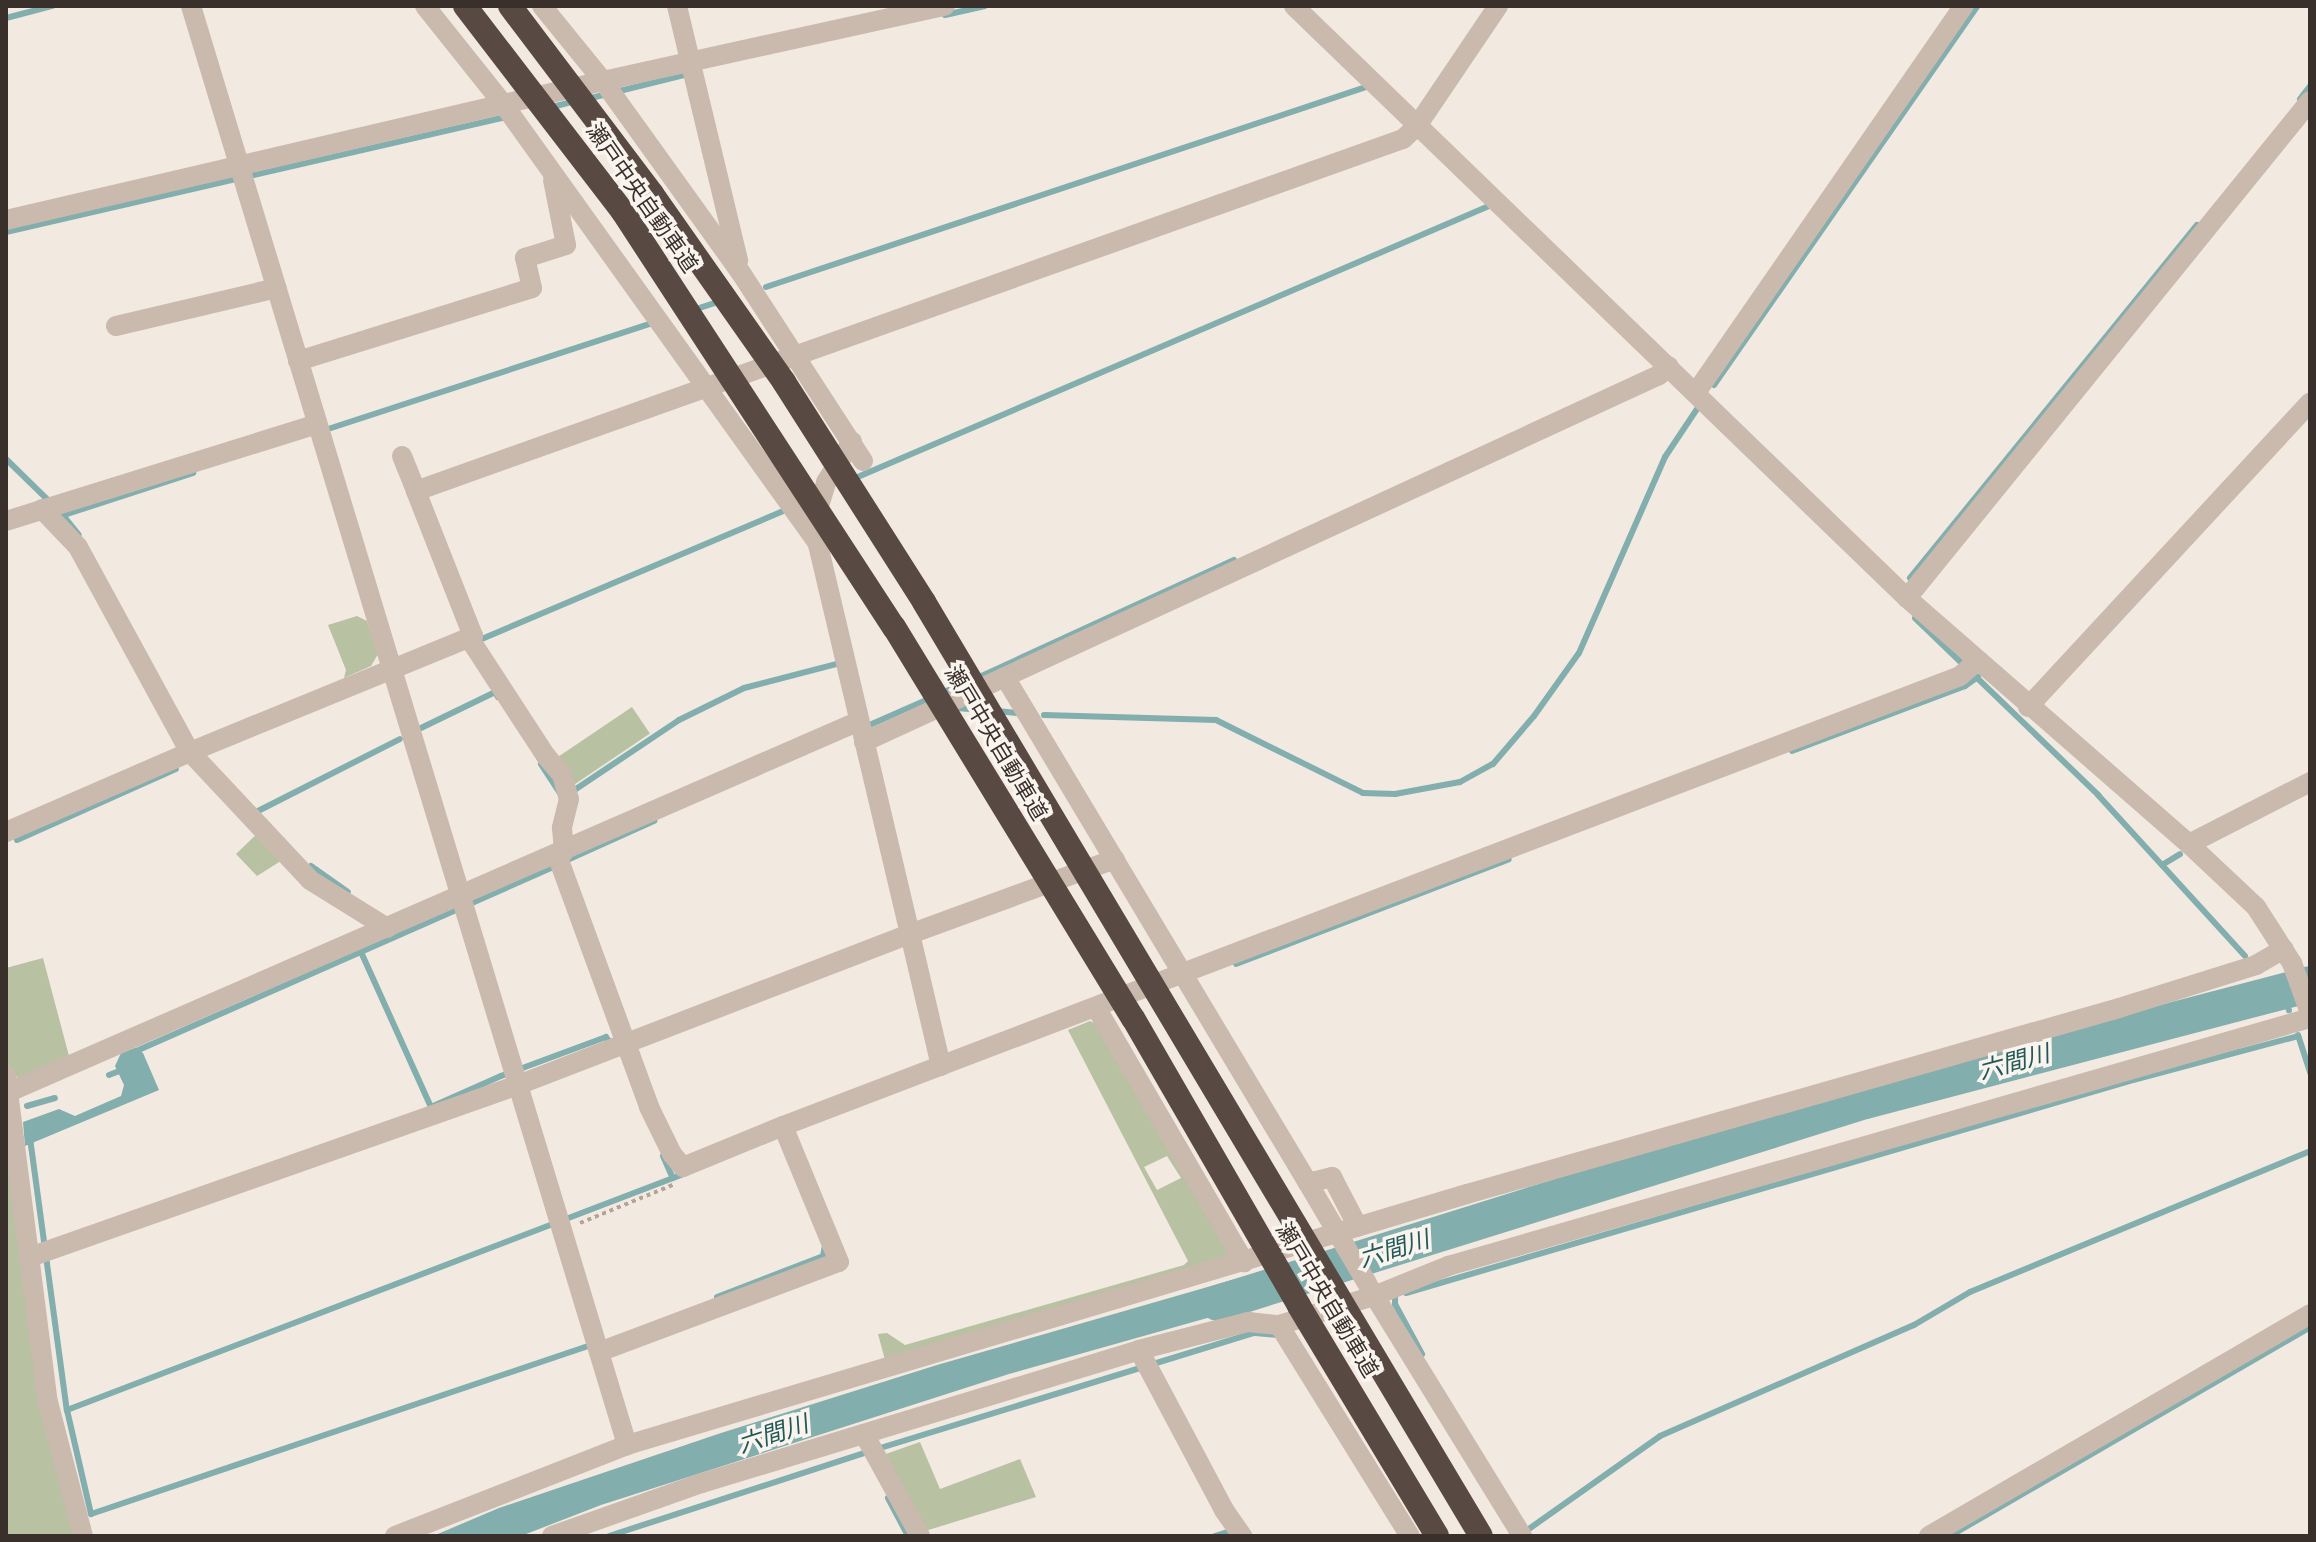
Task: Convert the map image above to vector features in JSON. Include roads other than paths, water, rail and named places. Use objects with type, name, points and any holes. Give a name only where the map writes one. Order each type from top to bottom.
[{"type":"highway","name":"瀬戸中央自動車道","points":[[465,6],[623,212],[894,627],[1133,1018],[1299,1306],[1437,1536]]},
{"type":"highway","name":"瀬戸中央自動車道","points":[[510,6],[652,194],[784,382],[924,602],[1481,1536]]},
{"type":"street","points":[[191,6],[627,1445]]},
{"type":"street","points":[[425,6],[509,113],[817,542]]},
{"type":"street","points":[[542,6],[610,91],[741,273],[863,461]]},
{"type":"street","points":[[677,6],[741,273]]},
{"type":"street","points":[[6,220],[243,174],[610,91],[945,6]]},
{"type":"street","points":[[552,1536],[702,1483],[870,1445],[1145,1361],[1248,1322],[1279,1325],[1370,1290],[1462,1261],[2310,1013],[2288,956],[2256,907],[2189,844],[2028,707],[1972,666],[1697,391],[1664,370],[1413,130],[1294,6]]},
{"type":"street","points":[[416,491],[1403,139],[1413,130],[1498,6]]},
{"type":"street","points":[[1697,391],[1964,6]]},
{"type":"street","points":[[1907,598],[2310,101]]},
{"type":"street","points":[[298,361],[532,288],[525,258],[566,245],[552,172]]},
{"type":"street","points":[[116,326],[277,288]]},
{"type":"street","points":[[83,1536],[48,1402],[41,1254],[8,1083],[387,928],[463,904],[861,730],[1005,677],[1664,370]]},
{"type":"street","points":[[2028,707],[2310,402]]},
{"type":"street","points":[[6,521],[319,429]]},
{"type":"street","points":[[852,442],[826,482],[815,519],[817,542],[941,1066]]},
{"type":"street","points":[[402,456],[473,636],[472,642],[546,756],[562,775],[568,796],[560,859],[618,1047],[683,1167],[785,1131],[941,1066],[1097,1009],[1972,666]]},
{"type":"street","points":[[50,507],[78,547],[197,753],[310,880],[387,928]]},
{"type":"street","points":[[6,832],[472,642]]},
{"type":"street","points":[[1005,677],[1370,1290],[1522,1536]]},
{"type":"street","points":[[2189,844],[2310,782]]},
{"type":"street","points":[[41,1254],[515,1075],[618,1047],[1115,859]]},
{"type":"street","points":[[395,1536],[627,1445],[1358,1227],[2119,1008],[2288,956]]},
{"type":"street","points":[[1097,1009],[1244,1262]]},
{"type":"street","points":[[597,1346],[839,1262],[785,1131]]},
{"type":"street","points":[[1308,1183],[1332,1177],[1358,1227]]},
{"type":"street","points":[[1929,1536],[2310,1314]]},
{"type":"street","points":[[1279,1325],[1410,1536]]},
{"type":"street","points":[[1145,1361],[1224,1510],[1242,1536]]},
{"type":"street","points":[[870,1445],[920,1536]]},
{"type":"water","points":[[135,1048],[143,1053],[159,1090],[25,1146],[23,1122],[59,1109],[75,1116],[121,1096],[124,1085],[115,1066],[121,1053]]},
{"type":"water","points":[[1256,1273],[1271,1300],[1009,1374],[601,1505],[521,1536],[433,1536],[499,1508],[721,1433],[937,1365]]},
{"type":"waterway","points":[[6,18],[52,6]]},
{"type":"waterway","points":[[945,15],[985,6]]},
{"type":"waterway","points":[[1714,385],[1977,6]]},
{"type":"waterway","points":[[587,99],[689,74]]},
{"type":"waterway","points":[[2300,99],[2310,86]]},
{"type":"waterway","points":[[766,287],[1366,87]]},
{"type":"waterway","points":[[552,107],[576,101]]},
{"type":"waterway","points":[[6,232],[506,117]]},
{"type":"waterway","points":[[853,479],[1489,206]]},
{"type":"waterway","points":[[1910,578],[2197,225]]},
{"type":"waterway","points":[[693,310],[721,301]]},
{"type":"waterway","points":[[325,430],[652,323]]},
{"type":"waterway","points":[[1044,715],[1216,720],[1363,793],[1395,794],[1460,782],[1493,764],[1534,716],[1579,653],[1665,457],[1701,403]]},
{"type":"waterway","points":[[6,459],[50,502]]},
{"type":"waterway","points":[[64,515],[193,473]]},
{"type":"waterway","points":[[477,641],[783,511]]},
{"type":"waterway","points":[[61,513],[79,535]]},
{"type":"waterway","points":[[975,679],[1234,560]]},
{"type":"waterway","points":[[1915,618],[2098,795],[2245,956]]},
{"type":"waterway","points":[[570,793],[679,720],[744,688],[837,664]]},
{"type":"waterway","points":[[1792,751],[1965,686],[1978,677]]},
{"type":"waterway","points":[[942,693],[964,683]]},
{"type":"waterway","points":[[421,728],[495,692],[498,697]]},
{"type":"waterway","points":[[865,727],[931,698]]},
{"type":"waterway","points":[[957,708],[981,710]]},
{"type":"waterway","points":[[997,711],[1017,713]]},
{"type":"waterway","points":[[258,811],[400,739]]},
{"type":"waterway","points":[[541,764],[559,792]]},
{"type":"waterway","points":[[17,840],[176,769]]},
{"type":"waterway","points":[[565,861],[654,821]]},
{"type":"waterway","points":[[2162,865],[2180,854]]},
{"type":"waterway","points":[[1236,964],[1509,859]]},
{"type":"waterway","points":[[311,866],[348,892]]},
{"type":"waterway","points":[[134,1052],[555,866]]},
{"type":"waterway","points":[[361,952],[431,1107],[501,1076],[606,1037],[611,1044]]},
{"type":"waterway","name":"六間川","points":[[1218,1303],[1865,1101],[2310,984]]},
{"type":"waterway","points":[[2251,986],[2254,1000]]},
{"type":"waterway","points":[[2284,993],[2289,1010]]},
{"type":"waterway","points":[[2298,1035],[2310,1073]]},
{"type":"waterway","points":[[1406,1293],[2133,1080],[2298,1036]]},
{"type":"waterway","points":[[109,1075],[122,1070]]},
{"type":"waterway","points":[[27,1106],[55,1098]]},
{"type":"waterway","points":[[30,1138],[67,1410],[91,1514],[594,1344]]},
{"type":"waterway","points":[[1526,1531],[1660,1436],[1914,1325],[1970,1292],[2310,1151]]},
{"type":"waterway","points":[[663,1156],[673,1178]]},
{"type":"waterway","points":[[67,1410],[686,1173]]},
{"type":"waterway","points":[[717,1297],[823,1256],[825,1246]]},
{"type":"waterway","points":[[1395,1297],[1395,1304],[1422,1354]]},
{"type":"waterway","points":[[1950,1536],[2310,1327]]},
{"type":"waterway","points":[[609,1536],[864,1453],[1255,1333],[1277,1335]]},
{"type":"waterway","points":[[888,1498],[908,1536]]},
{"type":"waterway","points":[[1215,1536],[1227,1532]]}]
